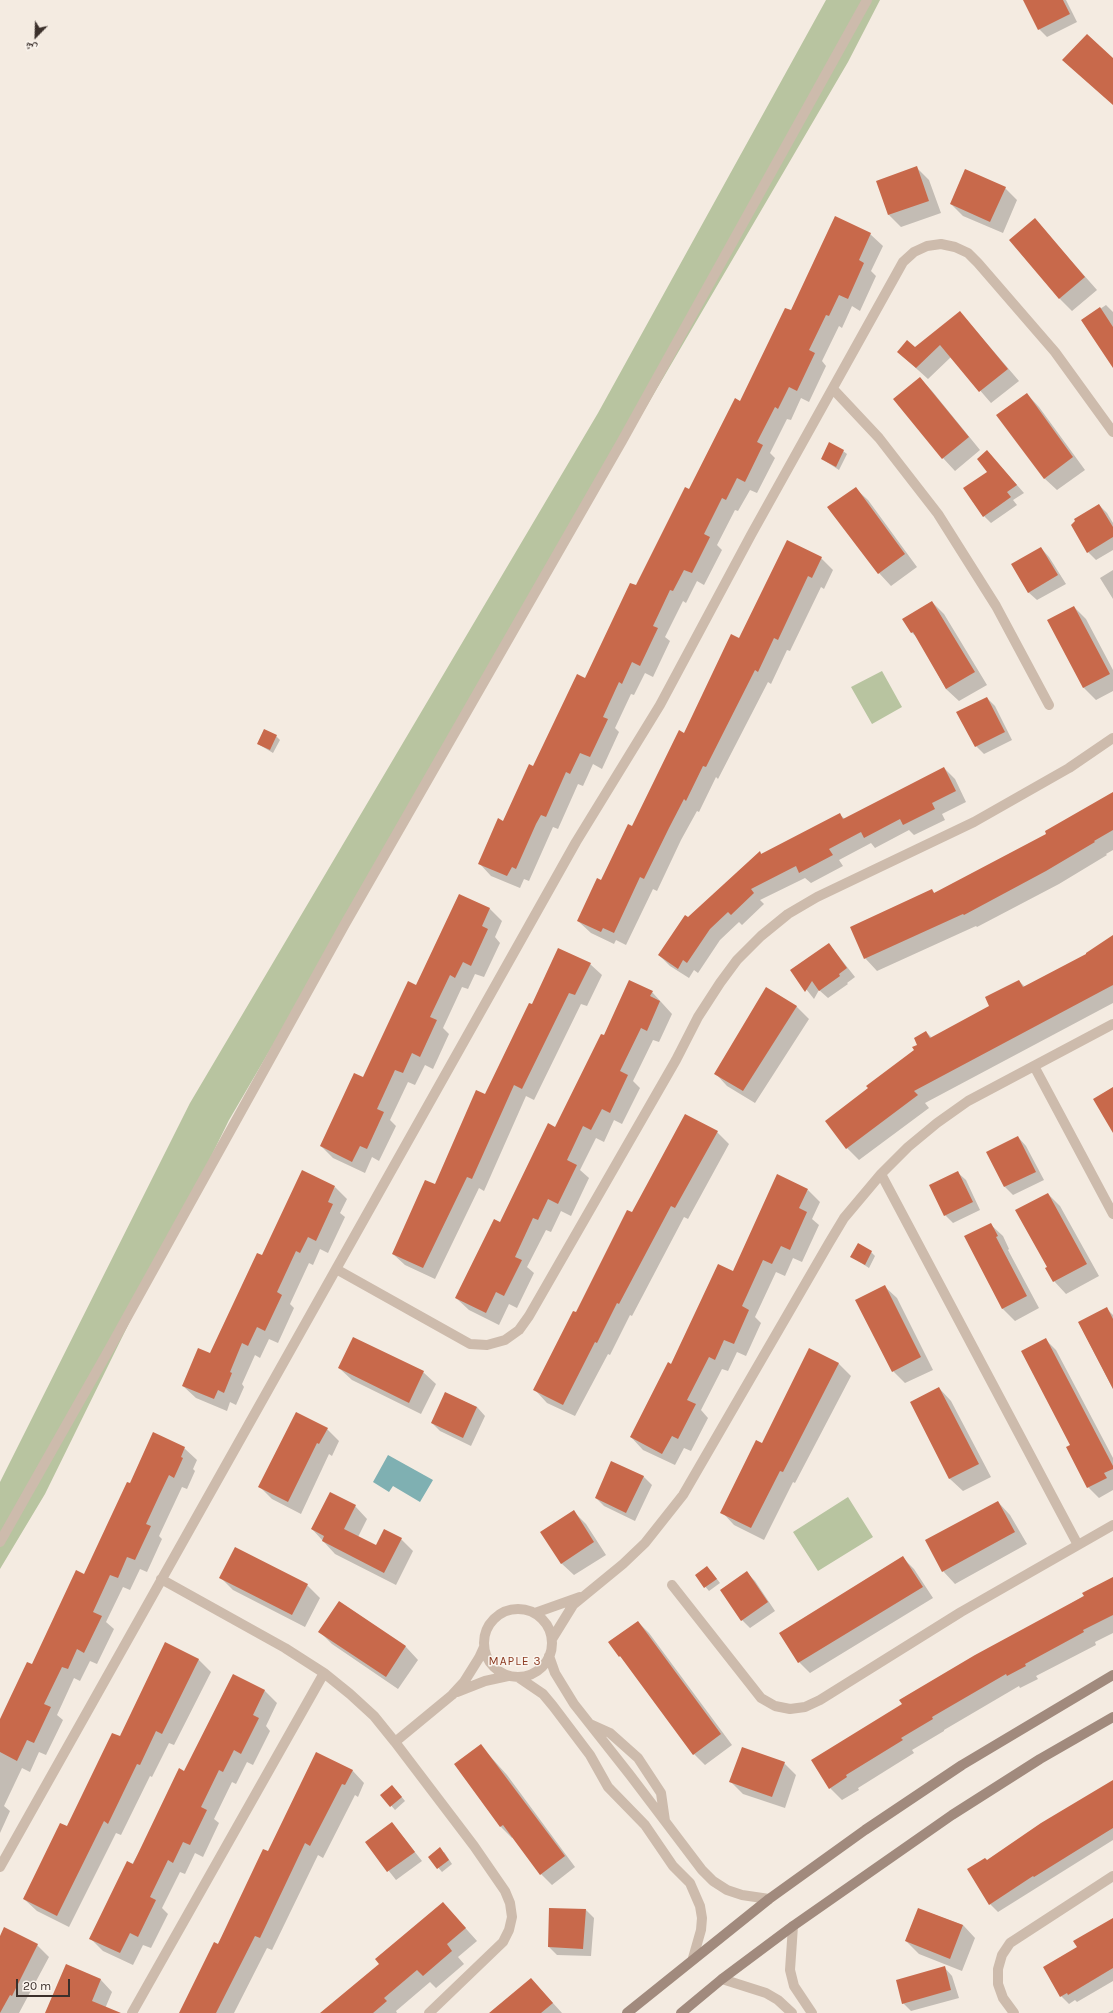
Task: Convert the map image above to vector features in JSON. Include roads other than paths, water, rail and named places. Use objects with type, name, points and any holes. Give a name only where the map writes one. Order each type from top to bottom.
[{"type":"street","points":[[0,1542],[115,1339],[349,917],[622,441],[867,0]]},
{"type":"street","points":[[0,1867],[576,842],[660,705],[751,535],[903,262],[914,252],[927,246],[941,244],[962,250],[978,263],[1055,352],[1113,432]]},
{"type":"street","points":[[833,389],[879,438],[942,521],[996,606],[1049,706]]},
{"type":"street","points":[[336,1269],[470,1344],[487,1345],[505,1340],[519,1330],[529,1316],[672,1067],[698,1017],[737,960],[761,936],[788,914],[817,897],[974,822],[1069,768],[1113,738]]},
{"type":"street","points":[[452,1695],[485,1681],[534,1674],[546,1663],[549,1656],[552,1639],[565,1616],[583,1595],[623,1564],[645,1543],[683,1495],[844,1218],[881,1174],[908,1147],[937,1123],[968,1101],[1113,1024]]},
{"type":"street","points":[[1034,1066],[1113,1214]]},
{"type":"street","points":[[881,1174],[1078,1545]]},
{"type":"street","points":[[672,1585],[761,1698],[774,1706],[790,1709],[805,1707],[820,1700],[961,1612],[1113,1525]]},
{"type":"street","points":[[162,1579],[285,1648],[324,1673],[374,1716],[474,1846],[505,1891],[510,1903],[512,1917],[509,1930],[503,1942],[429,2013]]},
{"type":"street","points":[[583,1595],[535,1613],[516,1609],[505,1611],[488,1625],[484,1636],[484,1647],[489,1662],[495,1668],[543,1694],[590,1755],[608,1787],[644,1825],[673,1866],[690,1884],[700,1906],[702,1918],[701,1930],[693,1958]]},
{"type":"street","points":[[535,1613],[544,1622],[552,1639]]},
{"type":"street","points":[[395,1742],[452,1695],[473,1669],[484,1647]]},
{"type":"street","points":[[549,1656],[564,1689],[702,1870],[713,1881],[727,1890],[769,1899]]},
{"type":"street","points":[[132,2013],[324,1673]]},
{"type":"street","points":[[627,2013],[693,1958],[769,1899],[865,1830],[962,1764],[1113,1675]]},
{"type":"street","points":[[681,2013],[722,1979],[793,1926],[952,1815],[1040,1759],[1113,1717]]},
{"type":"street","points":[[590,1724],[610,1733],[638,1758],[661,1793],[665,1821]]},
{"type":"street","points":[[1014,2013],[1003,1998],[998,1984],[998,1970],[1002,1955],[1010,1943],[1113,1876]]},
{"type":"street","points":[[793,1926],[790,1970],[794,1986],[812,2013]]},
{"type":"street","points":[[722,1979],[766,1993],[778,2000],[792,2013]]},
{"type":"water","points":[[388,1455],[433,1480],[420,1502],[393,1486],[389,1492],[373,1482]]},
{"type":"district","name":"MAPLE 3","points":[[515,1662]]}]
